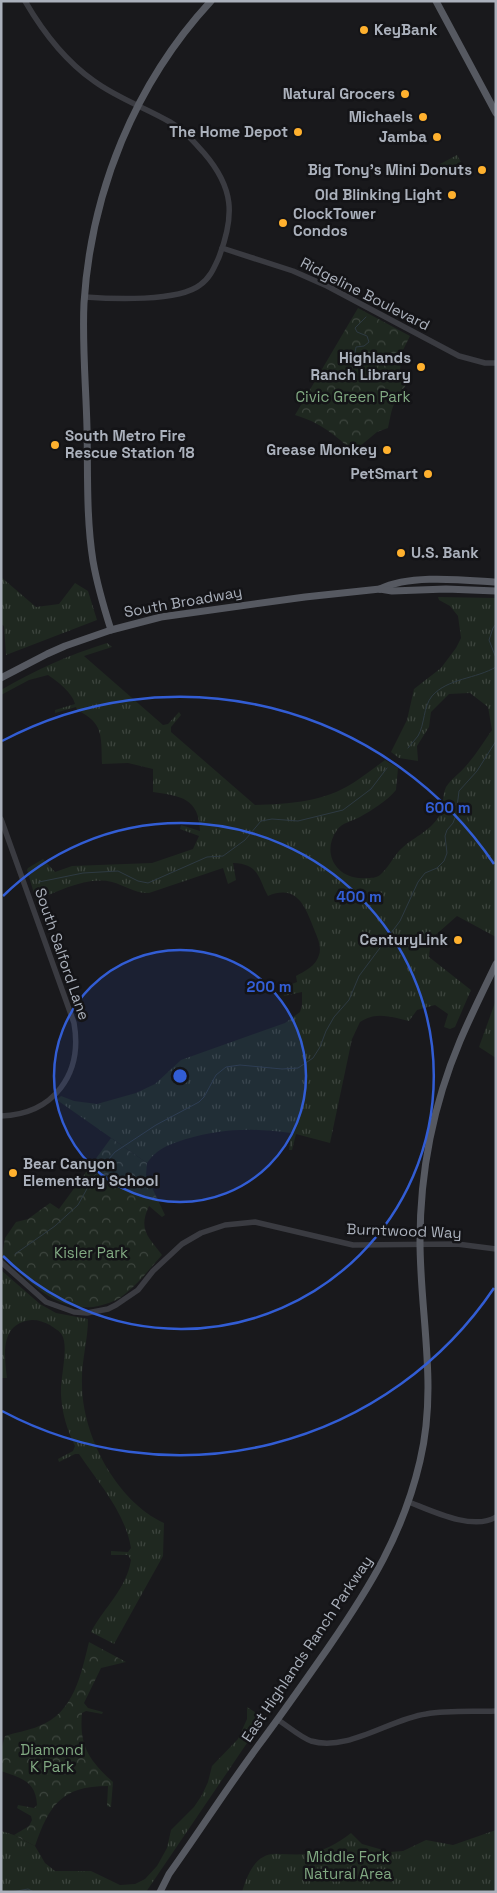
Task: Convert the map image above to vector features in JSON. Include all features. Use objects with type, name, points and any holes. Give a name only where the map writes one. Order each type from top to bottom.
[{"type":"main road","points":[[111,630],[95,574],[89,526],[84,338],[85,297],[91,242],[114,160],[138,105],[173,49],[211,1]]},
{"type":"main road","points":[[436,1],[496,113]]},
{"type":"main road","name":"South Broadway","points":[[380,589],[393,582],[454,580],[496,582]]},
{"type":"main road","name":"South Broadway","points":[[1,678],[47,654],[111,630],[190,612],[380,589],[392,591],[446,589],[496,591]]},
{"type":"main road","name":"East Highlands Ranch Parkway","points":[[160,1892],[170,1874],[373,1580],[393,1542],[409,1502],[424,1441],[429,1389],[428,1344],[420,1244],[421,1196],[429,1140],[441,1092],[459,1041],[496,964]]},
{"type":"street","points":[[25,1],[41,29],[69,60],[94,81],[169,122],[188,135],[219,173],[228,192],[230,224],[212,273],[199,286],[190,290],[138,299],[85,297]]},
{"type":"street","name":"Ridgeline Boulevard","points":[[222,248],[293,271],[327,286],[458,356],[485,363],[496,363]]},
{"type":"street","name":"South Salford Lane","points":[[1,820],[74,1023],[77,1048],[69,1077],[50,1100],[27,1112],[14,1116],[1,1116]]},
{"type":"street","name":"Burntwood Way","points":[[1,1262],[46,1302],[74,1312],[87,1312],[108,1309],[116,1305],[138,1290],[157,1267],[182,1244],[201,1233],[224,1225],[256,1222],[353,1245],[457,1244],[496,1249]]},
{"type":"street","points":[[409,1502],[474,1523],[496,1518]]},
{"type":"street","points":[[278,1720],[310,1740],[326,1742],[345,1741],[426,1714],[496,1711]]},
{"type":"green space","points":[[457,155],[461,162],[431,178],[427,171]]},
{"type":"green space","name":"Civic Green Park","points":[[358,308],[410,336],[403,350],[399,376],[408,380],[394,405],[388,428],[377,432],[353,452],[327,430],[312,421],[295,415]]},
{"type":"green space","points":[[1,577],[36,607],[59,604],[75,583],[88,591],[97,620],[6,655],[4,626],[1,624]]},
{"type":"green space","points":[[438,597],[496,598],[496,937],[457,916],[431,939],[429,957],[471,990],[455,1027],[450,1029],[444,1027],[448,1014],[435,1005],[417,1010],[409,1021],[378,1016],[360,1022],[352,1039],[330,1143],[296,1134],[292,1150],[289,1150],[291,1133],[263,1130],[226,1131],[200,1135],[169,1145],[156,1153],[147,1163],[57,1100],[61,1096],[74,1101],[97,1104],[136,1093],[155,1084],[181,1060],[285,1023],[300,1012],[302,992],[284,996],[282,988],[297,982],[296,976],[310,968],[318,959],[320,952],[319,942],[307,912],[298,899],[286,893],[268,896],[253,869],[242,864],[233,863],[236,880],[228,884],[223,868],[149,893],[135,891],[112,882],[93,881],[74,885],[36,900],[27,870],[43,859],[55,872],[72,866],[152,863],[193,849],[199,836],[180,829],[181,825],[200,831],[199,820],[192,805],[187,801],[180,797],[153,792],[153,769],[128,763],[102,764],[101,738],[97,725],[77,710],[76,707],[55,713],[55,710],[75,704],[68,691],[48,675],[29,680],[1,695],[1,690],[52,664],[107,643],[112,647],[84,656],[163,725],[168,724],[179,712],[181,715],[171,727],[171,732],[255,805],[293,803],[330,794],[353,783],[385,760],[398,768],[396,790],[374,808],[339,828],[332,839],[330,848],[331,857],[335,864],[347,875],[356,878],[375,877],[383,872],[404,846],[426,831],[435,822],[441,812],[446,787],[469,763],[492,730],[488,707],[470,693],[449,694],[431,712],[429,727],[417,746],[418,761],[399,758],[391,752],[407,720],[414,689],[441,668],[461,638],[458,616],[450,606],[439,600]]},
{"type":"green space","points":[[496,1000],[496,1058],[479,1047]]},
{"type":"green space","name":"Kisler Park","points":[[111,1138],[147,1163],[146,1175],[165,1215],[162,1217],[149,1206],[144,1221],[146,1232],[162,1255],[135,1285],[118,1299],[93,1307],[79,1307],[54,1299],[32,1284],[2,1256],[5,1238],[16,1222],[28,1219],[50,1203],[59,1209]]},
{"type":"green space","points":[[1,1270],[40,1304],[56,1313],[88,1319],[82,1384],[88,1424],[95,1445],[117,1483],[131,1499],[147,1513],[164,1523],[163,1556],[114,1644],[91,1632],[125,1580],[131,1560],[128,1555],[111,1555],[111,1551],[128,1552],[131,1548],[128,1535],[117,1510],[79,1454],[59,1462],[58,1459],[73,1451],[75,1446],[65,1421],[62,1402],[61,1388],[65,1347],[61,1334],[50,1325],[37,1320],[22,1322],[14,1327],[6,1341],[7,1378],[1,1378]]},
{"type":"green space","name":"Diamond K Park","points":[[89,1642],[126,1662],[101,1668],[84,1703],[88,1708],[103,1712],[102,1714],[86,1711],[82,1713],[82,1735],[87,1752],[98,1767],[113,1782],[111,1807],[107,1806],[108,1786],[92,1787],[68,1794],[52,1809],[35,1846],[14,1835],[29,1826],[32,1820],[31,1816],[17,1808],[18,1805],[34,1808],[37,1805],[34,1791],[26,1782],[1,1771],[1,1750],[5,1736],[39,1726],[51,1720],[60,1712],[68,1702],[79,1679]]},
{"type":"green space","points":[[247,1707],[261,1716],[262,1721],[146,1892],[1,1892],[1,1831],[14,1835],[35,1846],[45,1863],[55,1871],[91,1871],[120,1885],[135,1884],[145,1879],[157,1866],[167,1848],[171,1830],[194,1807],[202,1795],[212,1766],[238,1739],[247,1719]]},
{"type":"green space","name":"Middle Fork Natural Area","points":[[496,1830],[496,1892],[242,1892],[250,1871],[264,1856],[271,1854],[312,1853],[330,1846],[351,1833],[362,1844],[390,1852],[403,1851],[426,1840],[453,1845]]},
{"type":"waterway","points":[[355,353],[356,347],[364,346],[369,342],[367,336],[357,332],[355,328],[366,317]]},
{"type":"waterway","points":[[496,624],[489,640],[496,658]]},
{"type":"waterway","points":[[408,748],[418,736],[427,705],[432,696],[454,682],[496,667]]},
{"type":"waterway","points":[[15,1254],[55,1226],[78,1205],[94,1176],[115,1152],[156,1125],[199,1102],[204,1097],[216,1075],[226,1067],[240,1065],[282,1069],[298,1068],[313,1058],[334,1017],[349,1000],[359,976],[400,921],[418,882],[425,873],[437,868],[444,861],[447,853],[445,836],[456,815],[459,791],[477,771],[496,741]]},
{"type":"waterway","points":[[39,882],[83,873],[118,871],[138,881],[148,883],[207,857],[223,856],[245,840],[261,821],[272,819],[298,821],[343,810],[371,789],[387,768]]},
{"type":"waterway","points":[[11,1892],[28,1889],[34,1892]]},
{"type":"place","name":"KeyBank","points":[[364,30]]},
{"type":"place","name":"Natural Grocers","points":[[405,94]]},
{"type":"place","name":"Michaels","points":[[423,117]]},
{"type":"place","name":"The Home Depot","points":[[298,132]]},
{"type":"place","name":"Jamba","points":[[437,137]]},
{"type":"place","name":"Big Tony's Mini Donuts","points":[[482,170]]},
{"type":"place","name":"Old Blinking Light","points":[[452,195]]},
{"type":"place","name":"ClockTower Condos","points":[[283,223]]},
{"type":"place","name":"Highlands Ranch Library","points":[[421,367]]},
{"type":"place","name":"South Metro Fire Rescue Station 18","points":[[55,445]]},
{"type":"place","name":"Grease Monkey","points":[[387,450]]},
{"type":"place","name":"PetSmart","points":[[428,474]]},
{"type":"place","name":"U.S. Bank","points":[[401,553]]},
{"type":"place","name":"CenturyLink","points":[[458,940]]},
{"type":"place","name":"Bear Canyon Elementary School","points":[[13,1173]]}]
